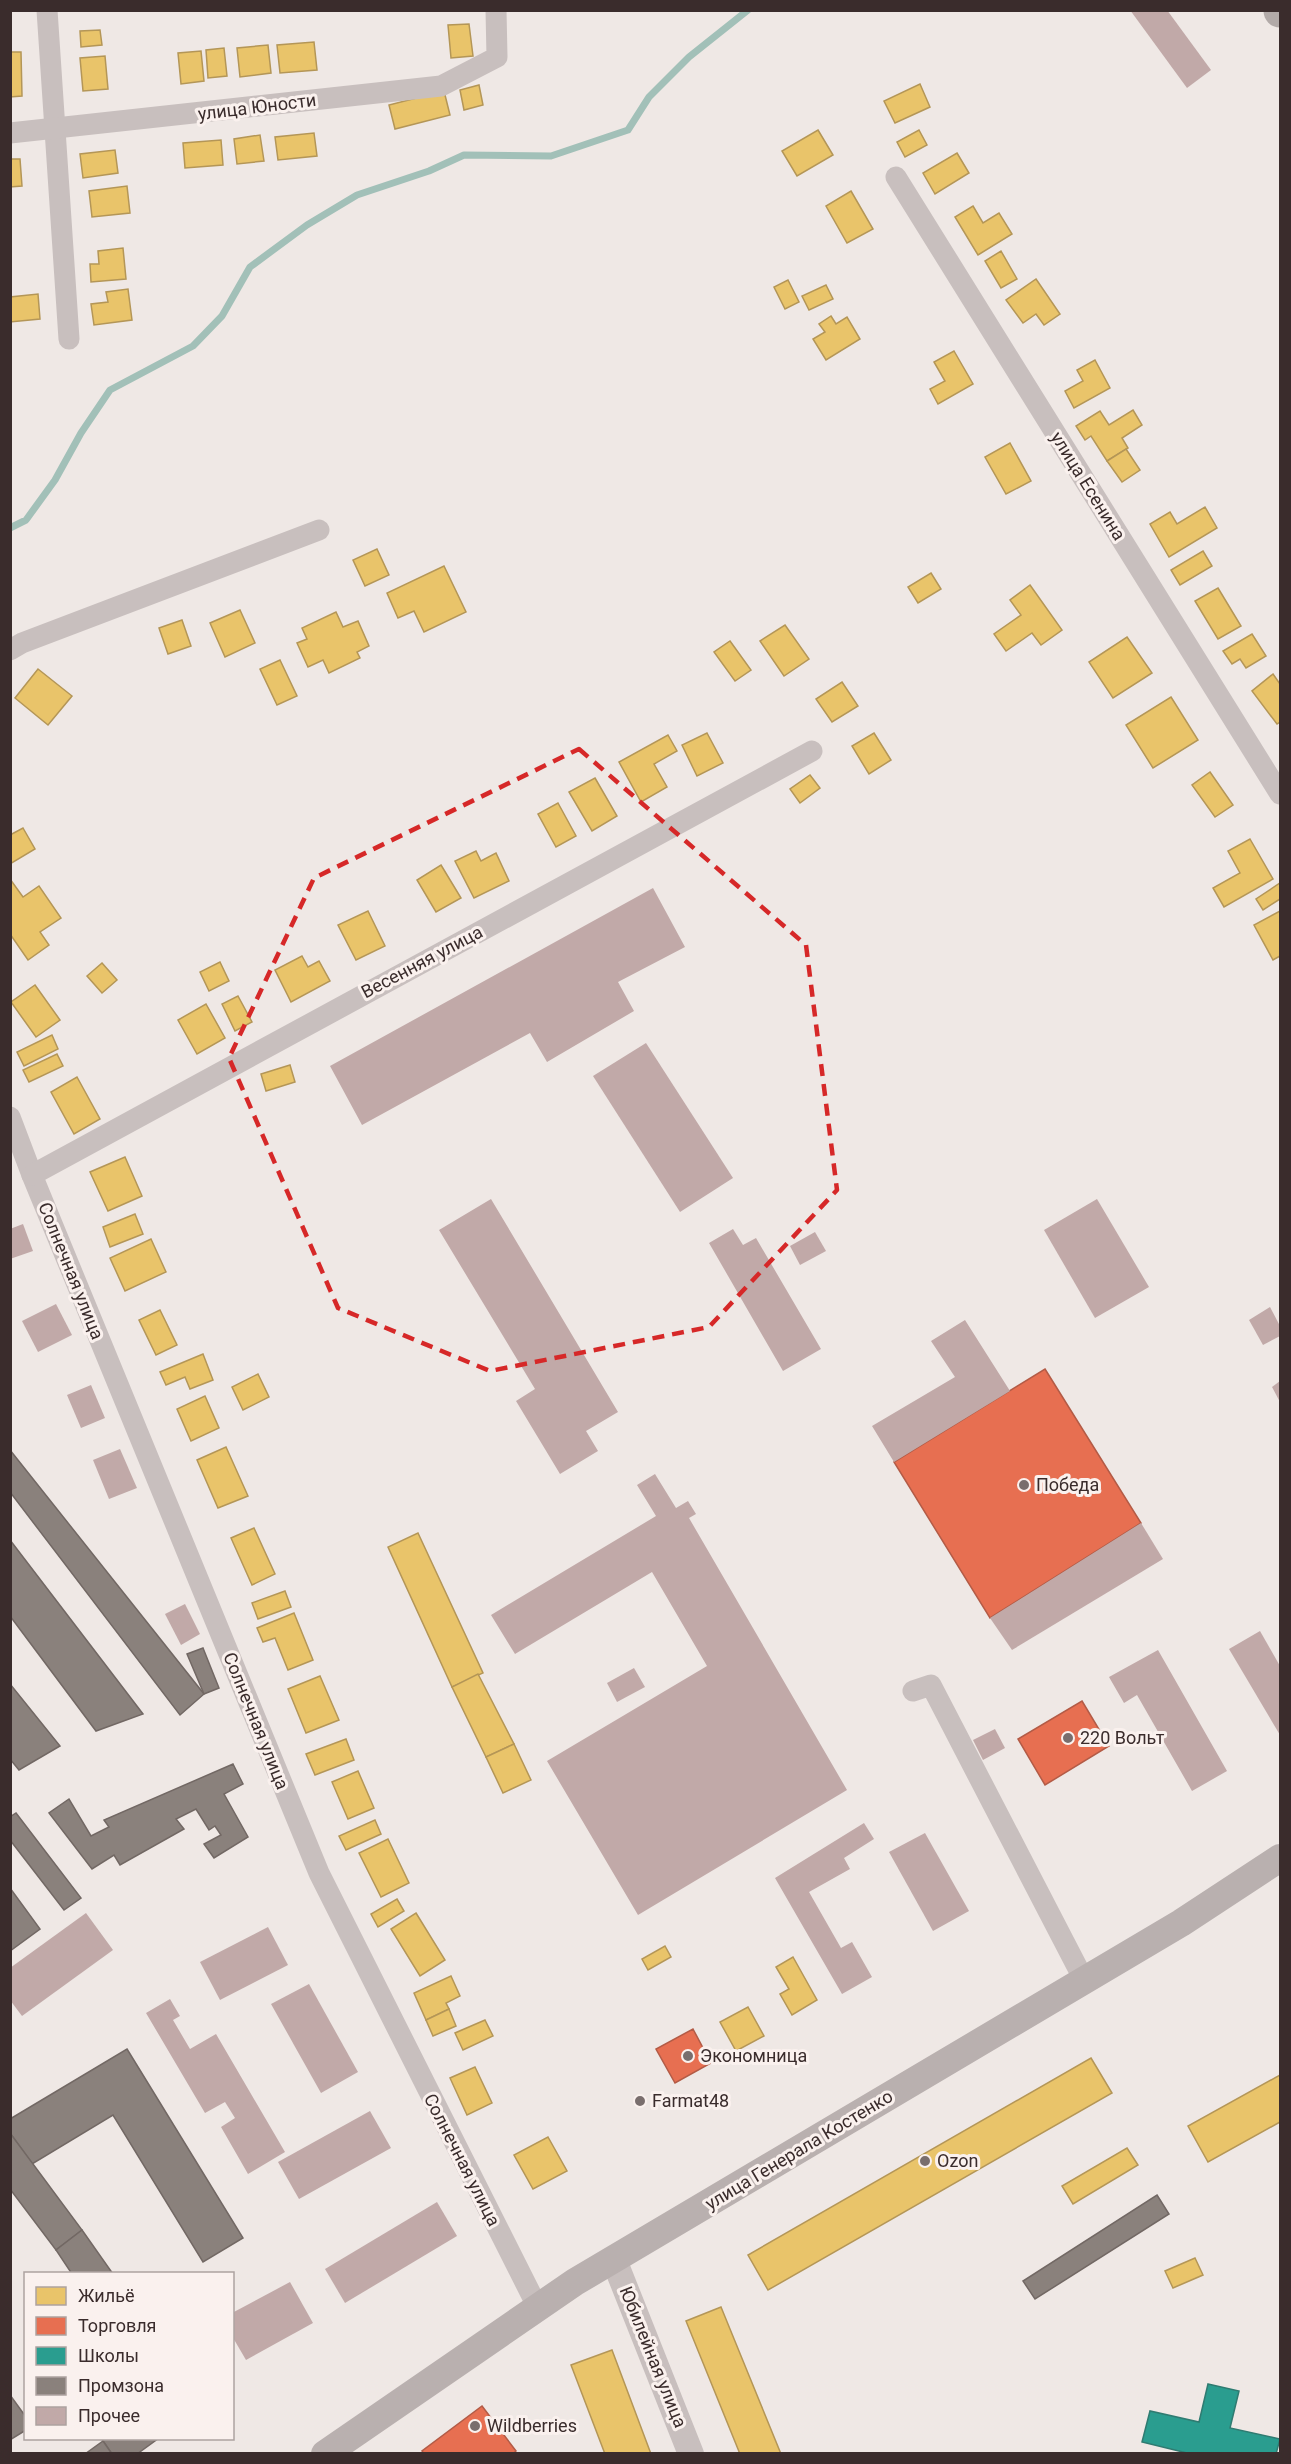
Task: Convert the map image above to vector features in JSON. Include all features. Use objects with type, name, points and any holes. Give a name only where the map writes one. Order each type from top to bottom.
[{"type":"main road","name":"улица Генерала Костенко","points":[[324,2454],[575,2282],[1180,1923],[1281,1858]]},
{"type":"street","points":[[47,10],[69,339]]},
{"type":"street","name":"улица Юности","points":[[10,133],[441,86],[497,57],[496,10]]},
{"type":"street","name":"улица Есенина","points":[[896,177],[1281,794]]},
{"type":"street","points":[[10,650],[22,643],[319,530]]},
{"type":"street","name":"Весенняя улица","points":[[32,1175],[812,751]]},
{"type":"street","name":"Солнечная улица","points":[[10,1117],[319,1873],[538,2308]]},
{"type":"street","points":[[913,1690],[931,1685],[1084,1980]]},
{"type":"street","name":"Юбилейная улица","points":[[614,2260],[691,2454]]},
{"type":"highlighted area","points":[[579,749],[806,945],[837,1190],[709,1327],[490,1371],[338,1308],[229,1058],[314,878]]},
{"type":"building: Жильё","points":[[469,24],[473,56],[451,58],[448,25]]},
{"type":"building: Жильё","points":[[100,30],[102,45],[81,47],[80,31]]},
{"type":"building: Жильё","points":[[314,42],[317,70],[280,73],[277,45]]},
{"type":"building: Жильё","points":[[268,45],[271,73],[240,77],[237,48]]},
{"type":"building: Жильё","points":[[224,48],[227,76],[208,78],[206,50]]},
{"type":"building: Жильё","points":[[201,51],[204,81],[181,84],[178,53]]},
{"type":"building: Жильё","points":[[10,52],[21,52],[22,96],[10,97]]},
{"type":"building: Жильё","points":[[105,56],[108,89],[83,91],[80,58]]},
{"type":"building: Жильё","points":[[920,84],[930,107],[895,123],[884,101]]},
{"type":"building: Жильё","points":[[479,85],[483,105],[464,110],[460,90]]},
{"type":"building: Жильё","points":[[444,91],[450,115],[395,129],[389,105]]},
{"type":"building: Жильё","points":[[818,130],[833,155],[797,176],[782,151]]},
{"type":"building: Жильё","points":[[919,130],[927,145],[905,157],[897,142]]},
{"type":"building: Жильё","points":[[314,133],[317,156],[278,160],[275,137]]},
{"type":"building: Жильё","points":[[260,135],[264,161],[237,164],[234,139]]},
{"type":"building: Жильё","points":[[221,140],[223,165],[185,168],[183,143]]},
{"type":"building: Жильё","points":[[115,150],[118,173],[83,178],[80,154]]},
{"type":"building: Жильё","points":[[957,153],[969,173],[935,194],[923,173]]},
{"type":"building: Жильё","points":[[10,159],[20,159],[22,186],[10,187]]},
{"type":"building: Жильё","points":[[127,186],[130,213],[92,217],[89,191]]},
{"type":"building: Жильё","points":[[851,191],[873,229],[847,243],[826,206]]},
{"type":"building: Жильё","points":[[973,206],[983,223],[999,213],[1012,234],[978,255],[955,217]]},
{"type":"building: Жильё","points":[[123,248],[126,279],[91,282],[90,264],[99,264],[98,251]]},
{"type":"building: Жильё","points":[[1001,251],[1017,279],[1001,288],[985,261]]},
{"type":"building: Жильё","points":[[1036,279],[1060,314],[1044,325],[1036,314],[1023,323],[1006,300]]},
{"type":"building: Жильё","points":[[788,280],[799,302],[785,309],[774,287]]},
{"type":"building: Жильё","points":[[826,285],[833,299],[809,310],[802,296]]},
{"type":"building: Жильё","points":[[128,289],[132,320],[94,325],[91,304],[108,302],[106,292]]},
{"type":"building: Жильё","points":[[38,294],[40,319],[10,322],[10,297]]},
{"type":"building: Жильё","points":[[831,316],[836,324],[847,317],[860,339],[826,360],[813,339],[825,332],[819,324]]},
{"type":"building: Жильё","points":[[954,351],[973,384],[938,404],[930,389],[945,381],[934,362]]},
{"type":"building: Жильё","points":[[1095,360],[1110,388],[1074,408],[1065,391],[1083,381],[1077,370]]},
{"type":"building: Жильё","points":[[1133,410],[1142,425],[1122,438],[1128,448],[1107,461],[1091,436],[1085,440],[1076,426],[1100,411],[1109,425]]},
{"type":"building: Жильё","points":[[1010,443],[1031,481],[1006,494],[985,457]]},
{"type":"building: Жильё","points":[[1126,449],[1140,470],[1122,482],[1107,461]]},
{"type":"building: Жильё","points":[[1205,507],[1217,528],[1169,557],[1150,524],[1170,512],[1177,524]]},
{"type":"building: Жильё","points":[[377,549],[389,575],[365,586],[353,560]]},
{"type":"building: Жильё","points":[[1203,551],[1212,566],[1180,585],[1171,570]]},
{"type":"building: Жильё","points":[[444,566],[466,612],[424,632],[414,611],[398,618],[387,593]]},
{"type":"building: Жильё","points":[[931,573],[941,589],[918,603],[908,587]]},
{"type":"building: Жильё","points":[[1030,585],[1062,630],[1041,645],[1032,633],[1006,651],[994,634],[1021,615],[1010,600]]},
{"type":"building: Жильё","points":[[1218,588],[1241,626],[1218,639],[1195,601]]},
{"type":"building: Жильё","points":[[240,610],[255,643],[225,657],[210,623]]},
{"type":"building: Жильё","points":[[336,612],[343,627],[358,621],[369,646],[357,652],[360,658],[329,673],[323,660],[308,667],[297,643],[307,639],[302,628]]},
{"type":"building: Жильё","points":[[182,620],[191,646],[168,654],[159,628]]},
{"type":"building: Жильё","points":[[785,625],[809,659],[784,676],[760,641]]},
{"type":"building: Жильё","points":[[1252,634],[1266,656],[1246,668],[1240,659],[1232,664],[1223,651]]},
{"type":"building: Жильё","points":[[1127,637],[1152,673],[1113,698],[1089,662]]},
{"type":"building: Жильё","points":[[730,641],[751,670],[735,681],[714,652]]},
{"type":"building: Жильё","points":[[280,660],[297,696],[277,705],[260,669]]},
{"type":"building: Жильё","points":[[38,669],[72,696],[48,725],[15,698]]},
{"type":"building: Жильё","points":[[1273,674],[1280,684],[1280,722],[1277,724],[1252,691]]},
{"type":"building: Жильё","points":[[842,682],[858,706],[832,722],[816,699]]},
{"type":"building: Жильё","points":[[1171,697],[1198,740],[1153,768],[1126,725]]},
{"type":"building: Жильё","points":[[707,733],[723,763],[697,776],[682,745]]},
{"type":"building: Жильё","points":[[874,733],[891,760],[869,774],[852,746]]},
{"type":"building: Жильё","points":[[668,735],[677,751],[654,764],[667,787],[641,802],[619,762]]},
{"type":"building: Жильё","points":[[1210,772],[1233,805],[1215,817],[1192,785]]},
{"type":"building: Жильё","points":[[810,775],[820,788],[800,803],[790,789]]},
{"type":"building: Жильё","points":[[595,778],[617,816],[592,831],[569,792]]},
{"type":"building: Жильё","points":[[558,803],[576,836],[556,847],[538,814]]},
{"type":"building: Жильё","points":[[23,828],[35,849],[10,864],[10,835]]},
{"type":"building: Жильё","points":[[1250,839],[1273,879],[1224,907],[1213,888],[1240,873],[1228,851]]},
{"type":"building: Жильё","points":[[476,851],[481,861],[496,853],[509,881],[474,898],[455,861]]},
{"type":"building: Жильё","points":[[441,865],[461,898],[436,912],[417,880]]},
{"type":"building: Жильё","points":[[10,879],[23,897],[39,886],[61,918],[40,932],[49,945],[28,960],[10,934]]},
{"type":"building: Жильё","points":[[1280,883],[1280,899],[1263,910],[1256,899]]},
{"type":"building: Жильё","points":[[368,911],[385,946],[356,960],[338,925]]},
{"type":"building: Жильё","points":[[1280,911],[1280,956],[1273,960],[1254,925]]},
{"type":"building: Жильё","points":[[302,956],[308,967],[319,961],[330,981],[291,1002],[275,970]]},
{"type":"building: Жильё","points":[[220,962],[229,981],[209,991],[200,972]]},
{"type":"building: Жильё","points":[[102,963],[117,980],[102,993],[87,976]]},
{"type":"building: Жильё","points":[[35,985],[60,1020],[36,1037],[11,1002]]},
{"type":"building: Жильё","points":[[238,996],[252,1022],[235,1031],[222,1004]]},
{"type":"building: Жильё","points":[[206,1004],[225,1038],[197,1054],[178,1020]]},
{"type":"building: Жильё","points":[[52,1035],[58,1049],[24,1066],[17,1052]]},
{"type":"building: Жильё","points":[[57,1054],[63,1066],[29,1082],[23,1070]]},
{"type":"building: Жильё","points":[[290,1065],[295,1082],[266,1091],[261,1074]]},
{"type":"building: Жильё","points":[[77,1077],[100,1119],[74,1134],[51,1092]]},
{"type":"building: Жильё","points":[[125,1157],[142,1196],[108,1211],[90,1172]]},
{"type":"building: Жильё","points":[[135,1214],[143,1234],[110,1247],[103,1227]]},
{"type":"building: Жильё","points":[[151,1239],[166,1272],[125,1291],[110,1258]]},
{"type":"building: Жильё","points":[[160,1310],[177,1345],[156,1355],[139,1320]]},
{"type":"building: Жильё","points":[[203,1354],[213,1380],[190,1389],[185,1377],[166,1385],[160,1372]]},
{"type":"building: Жильё","points":[[258,1374],[269,1397],[243,1410],[232,1387]]},
{"type":"building: Жильё","points":[[205,1396],[219,1428],[191,1441],[177,1409]]},
{"type":"building: Жильё","points":[[226,1447],[248,1496],[218,1508],[197,1460]]},
{"type":"building: Жильё","points":[[254,1528],[275,1574],[252,1585],[231,1538]]},
{"type":"building: Жильё","points":[[418,1533],[483,1673],[452,1687],[388,1547]]},
{"type":"building: Жильё","points":[[285,1591],[291,1607],[258,1619],[252,1603]]},
{"type":"building: Жильё","points":[[294,1613],[313,1660],[288,1670],[275,1638],[263,1642],[257,1628]]},
{"type":"building: Жильё","points":[[478,1674],[514,1744],[486,1757],[452,1687]]},
{"type":"building: Жильё","points":[[320,1676],[339,1720],[306,1733],[288,1689]]},
{"type":"building: Жильё","points":[[346,1739],[354,1760],[315,1775],[306,1754]]},
{"type":"building: Жильё","points":[[514,1744],[531,1780],[503,1793],[486,1757]]},
{"type":"building: Жильё","points":[[358,1771],[374,1808],[348,1819],[332,1782]]},
{"type":"building: Жильё","points":[[375,1820],[381,1834],[346,1850],[339,1836]]},
{"type":"building: Жильё","points":[[388,1839],[409,1883],[381,1897],[359,1853]]},
{"type":"building: Жильё","points":[[397,1899],[404,1911],[378,1927],[371,1914]]},
{"type":"building: Жильё","points":[[416,1913],[445,1960],[420,1976],[391,1929]]},
{"type":"building: Жильё","points":[[665,1946],[671,1957],[648,1970],[642,1959]]},
{"type":"building: Жильё","points":[[793,1957],[817,2000],[792,2015],[780,1994],[789,1989],[776,1967]]},
{"type":"building: Жильё","points":[[451,1976],[460,1996],[446,2003],[449,2009],[426,2020],[414,1993]]},
{"type":"building: Жильё","points":[[748,2007],[764,2036],[736,2051],[720,2022]]},
{"type":"building: Жильё","points":[[449,2009],[456,2026],[433,2036],[426,2020]]},
{"type":"building: Жильё","points":[[485,2020],[493,2036],[463,2050],[455,2033]]},
{"type":"building: Жильё","points":[[1091,2058],[1112,2093],[768,2290],[748,2255]]},
{"type":"building: Жильё","points":[[475,2067],[492,2103],[467,2115],[450,2078]]},
{"type":"building: Жильё","points":[[1280,2075],[1280,2122],[1208,2162],[1188,2126]]},
{"type":"building: Жильё","points":[[548,2137],[567,2171],[533,2189],[514,2155]]},
{"type":"building: Жильё","points":[[1127,2148],[1138,2165],[1073,2204],[1062,2186]]},
{"type":"building: Жильё","points":[[1195,2258],[1203,2275],[1173,2288],[1165,2271]]},
{"type":"building: Жильё","points":[[721,2307],[781,2454],[740,2454],[686,2321]]},
{"type":"building: Жильё","points":[[612,2350],[651,2454],[605,2454],[571,2365]]},
{"type":"building: Торговля","points":[[1045,1369],[1141,1523],[990,1618],[894,1462]]},
{"type":"building: Торговля","points":[[1082,1701],[1109,1746],[1045,1785],[1018,1739]]},
{"type":"building: Торговля","points":[[693,2029],[711,2063],[675,2083],[656,2049]]},
{"type":"building: Торговля","points":[[482,2406],[516,2451],[513,2454],[424,2454],[422,2451]]},
{"type":"building: Школы","points":[[1208,2384],[1239,2391],[1230,2428],[1280,2439],[1276,2454],[1191,2454],[1142,2442],[1150,2411],[1199,2422]]},
{"type":"building: Промзона","points":[[10,1450],[204,1694],[180,1715],[10,1492]]},
{"type":"building: Промзона","points":[[10,1540],[143,1714],[96,1731],[10,1616]]},
{"type":"building: Промзона","points":[[203,1648],[219,1688],[204,1694],[187,1654]]},
{"type":"building: Промзона","points":[[10,1684],[60,1746],[19,1770],[10,1759]]},
{"type":"building: Промзона","points":[[233,1764],[243,1784],[224,1794],[248,1837],[214,1858],[204,1844],[221,1835],[215,1826],[209,1830],[196,1809],[176,1819],[184,1829],[120,1865],[114,1855],[92,1869],[49,1813],[69,1799],[91,1836],[109,1827],[104,1820]]},
{"type":"building: Промзона","points":[[16,1813],[81,1898],[64,1910],[10,1840],[10,1817]]},
{"type":"building: Промзона","points":[[10,1888],[40,1929],[10,1951]]},
{"type":"building: Промзона","points":[[127,2049],[243,2238],[203,2262],[113,2115],[32,2164],[10,2133],[10,2119]]},
{"type":"building: Промзона","points":[[10,2133],[82,2230],[56,2250],[10,2189]]},
{"type":"building: Промзона","points":[[1157,2195],[1169,2214],[1035,2299],[1023,2281]]},
{"type":"building: Промзона","points":[[82,2230],[112,2272],[71,2272],[56,2250]]},
{"type":"building: Промзона","points":[[10,2395],[24,2414],[24,2431],[10,2440]]},
{"type":"building: Промзона","points":[[102,2440],[156,2440],[137,2454],[112,2454]]},
{"type":"building: Промзона","points":[[103,2441],[112,2454],[85,2454]]},
{"type":"building: Прочее","points":[[1130,10],[1167,10],[1211,70],[1187,88]]},
{"type":"building: Прочее","points":[[653,888],[685,947],[618,982],[634,1011],[547,1062],[530,1033],[362,1125],[330,1066]]},
{"type":"building: Прочее","points":[[646,1043],[733,1178],[680,1212],[593,1076]]},
{"type":"building: Прочее","points":[[491,1199],[618,1412],[586,1431],[598,1451],[560,1474],[516,1401],[535,1389],[439,1230]]},
{"type":"building: Прочее","points":[[1097,1199],[1149,1287],[1095,1318],[1044,1230]]},
{"type":"building: Прочее","points":[[23,1224],[33,1251],[10,1259],[10,1229]]},
{"type":"building: Прочее","points":[[733,1229],[743,1245],[756,1238],[821,1349],[783,1371],[709,1243]]},
{"type":"building: Прочее","points":[[815,1232],[826,1251],[800,1265],[790,1246]]},
{"type":"building: Прочее","points":[[56,1304],[72,1335],[38,1352],[22,1321]]},
{"type":"building: Прочее","points":[[1270,1307],[1280,1326],[1280,1336],[1263,1345],[1249,1320]]},
{"type":"building: Прочее","points":[[965,1320],[1010,1391],[894,1462],[872,1426],[955,1377],[931,1341]]},
{"type":"building: Прочее","points":[[1280,1381],[1280,1402],[1272,1387]]},
{"type":"building: Прочее","points":[[91,1385],[105,1418],[81,1428],[67,1395]]},
{"type":"building: Прочее","points":[[120,1449],[137,1488],[109,1499],[93,1460]]},
{"type":"building: Прочее","points":[[655,1474],[676,1508],[688,1501],[696,1514],[689,1518],[847,1790],[638,1915],[547,1761],[707,1666],[652,1572],[515,1654],[491,1615],[656,1516],[637,1485]]},
{"type":"building: Прочее","points":[[1141,1523],[1163,1559],[1012,1650],[990,1618]]},
{"type":"building: Прочее","points":[[185,1604],[200,1634],[181,1645],[165,1614]]},
{"type":"building: Прочее","points":[[1260,1631],[1280,1666],[1280,1735],[1229,1649]]},
{"type":"building: Прочее","points":[[1158,1650],[1227,1771],[1192,1791],[1137,1695],[1124,1703],[1109,1677]]},
{"type":"building: Прочее","points":[[634,1668],[645,1687],[617,1702],[607,1683]]},
{"type":"building: Прочее","points":[[995,1729],[1005,1748],[983,1760],[973,1740]]},
{"type":"building: Прочее","points":[[864,1823],[874,1839],[844,1858],[850,1869],[809,1892],[841,1948],[852,1942],[872,1977],[842,1994],[775,1878]]},
{"type":"building: Прочее","points":[[925,1833],[969,1911],[933,1931],[889,1852]]},
{"type":"building: Прочее","points":[[86,1913],[113,1950],[22,2016],[10,2000],[10,1968]]},
{"type":"building: Прочее","points":[[268,1927],[288,1965],[220,2000],[200,1962]]},
{"type":"building: Прочее","points":[[309,1984],[358,2072],[321,2093],[271,2004]]},
{"type":"building: Прочее","points":[[170,1999],[180,2016],[173,2020],[190,2049],[216,2034],[285,2152],[248,2174],[221,2127],[235,2118],[225,2102],[205,2113],[146,2013]]},
{"type":"building: Прочее","points":[[370,2111],[391,2148],[299,2199],[278,2162]]},
{"type":"building: Прочее","points":[[437,2202],[457,2236],[345,2303],[325,2269]]},
{"type":"building: Прочее","points":[[290,2282],[313,2323],[246,2360],[234,2339],[234,2312]]},
{"type":"waterway","points":[[10,528],[26,520],[55,480],[81,433],[110,390],[193,346],[222,316],[250,267],[307,225],[357,195],[429,171],[464,155],[551,156],[628,130],[649,97],[689,57],[748,10]]},
{"type":"place","name":"Победа","points":[[1024,1485]]},
{"type":"place","name":"220 Вольт","points":[[1068,1738]]},
{"type":"place","name":"Экономница","points":[[688,2056]]},
{"type":"place","name":"Farmat48","points":[[640,2101]]},
{"type":"place","name":"Ozon","points":[[925,2161]]},
{"type":"place","name":"Wildberries","points":[[475,2426]]}]
